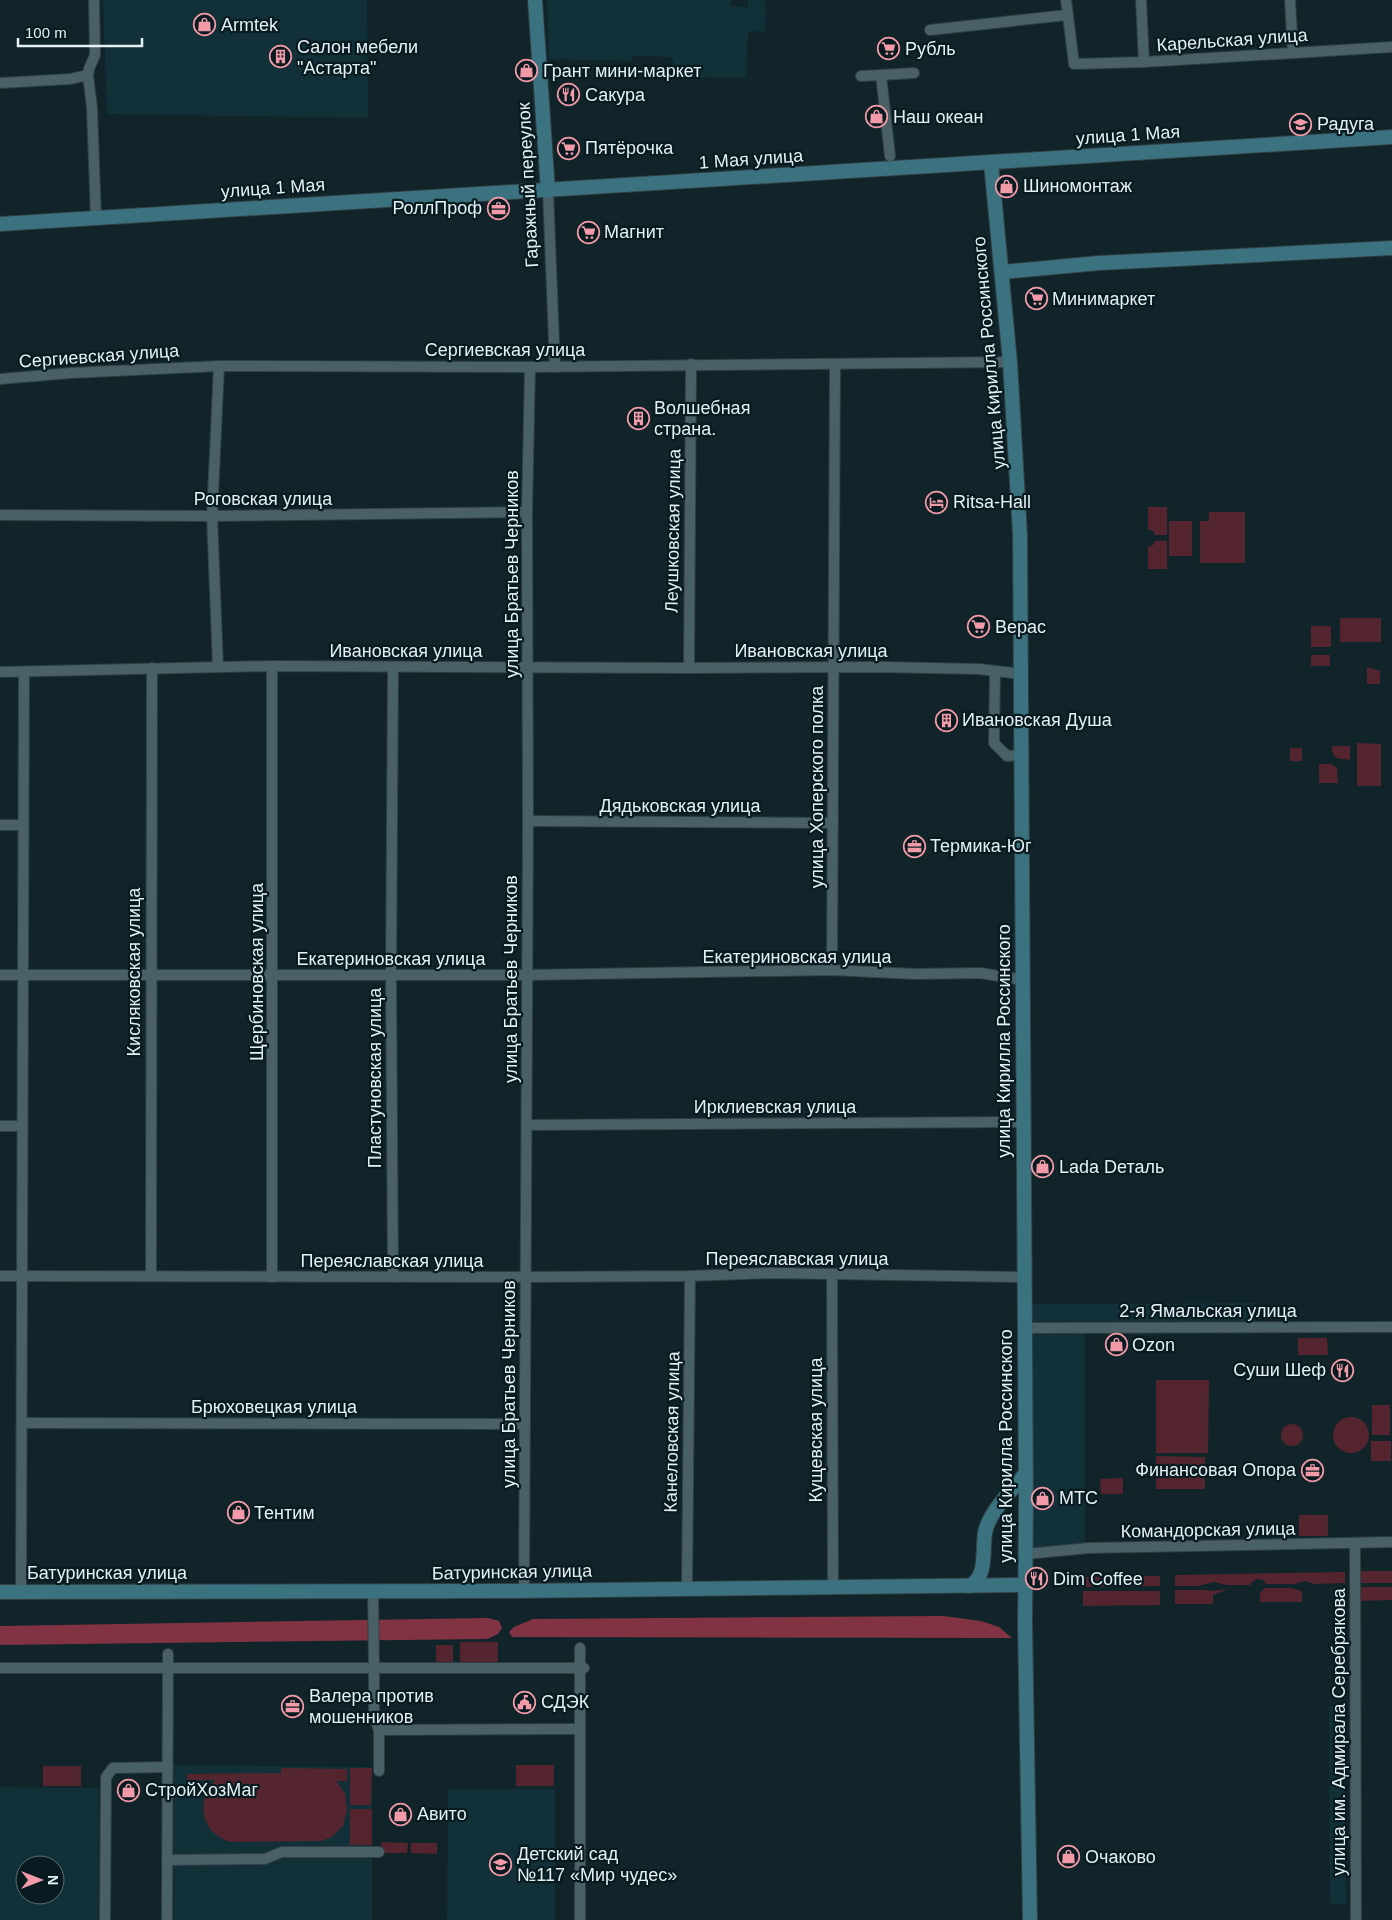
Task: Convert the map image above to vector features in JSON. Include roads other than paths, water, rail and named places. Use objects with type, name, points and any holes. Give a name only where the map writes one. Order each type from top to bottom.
[{"type":"main road","name":"Гаражный переулок","points":[[536,0],[543,123],[551,191]]},
{"type":"main road","name":"улица 1 Мая","points":[[867,171],[1392,137]]},
{"type":"main road","name":"улица Кирилла Россинского","points":[[991,163],[1010,362],[1019,504],[1026,1473],[1025,1585],[1030,1920]]},
{"type":"main road","name":"1 Мая улица","points":[[551,191],[867,171]]},
{"type":"main road","name":"улица 1 Мая","points":[[0,224],[434,196],[551,191]]},
{"type":"main road","points":[[1002,272],[1099,264],[1392,248]]},
{"type":"main road","points":[[969,1586],[979,1577],[982,1568],[987,1524],[1026,1473]]},
{"type":"main road","name":"Батуринская улица","points":[[0,1592],[524,1591],[1025,1585]]},
{"type":"street","points":[[94,0],[96,55],[88,75],[92,108],[96,219]]},
{"type":"street","points":[[930,30],[1067,15],[1066,0]]},
{"type":"street","points":[[1141,0],[1144,62]]},
{"type":"street","points":[[1290,0],[1293,52]]},
{"type":"street","name":"Карельская улица","points":[[1067,15],[1074,64],[1144,62],[1392,46]]},
{"type":"street","points":[[861,76],[914,74]]},
{"type":"street","points":[[0,83],[70,79],[88,75]]},
{"type":"street","points":[[881,75],[890,156]]},
{"type":"street","name":"Гаражный переулок","points":[[551,191],[555,367]]},
{"type":"street","name":"Сергиевская улица","points":[[0,379],[71,373],[219,366],[530,368],[690,364],[1010,362]]},
{"type":"street","name":"Леушковская улица","points":[[689,668],[690,364]]},
{"type":"street","name":"улица Хоперского полка","points":[[832,970],[835,364]]},
{"type":"street","points":[[218,667],[212,516],[219,366]]},
{"type":"street","name":"улица Братьев Черников","points":[[524,1591],[528,975],[527,512],[530,368]]},
{"type":"street","name":"Роговская улица","points":[[0,514],[212,516],[527,512]]},
{"type":"street","name":"Ивановская улица","points":[[0,672],[272,666],[393,668],[941,668],[1021,674]]},
{"type":"street","name":"Щербиновская улица","points":[[272,666],[272,1277]]},
{"type":"street","name":"Кисляковская улица","points":[[151,1275],[152,668]]},
{"type":"street","name":"Пластуновская улица","points":[[393,668],[391,976],[393,1277]]},
{"type":"street","points":[[995,671],[994,743],[1007,756],[1022,755]]},
{"type":"street","points":[[21,1592],[24,672]]},
{"type":"street","name":"Дядьковская улица","points":[[528,821],[832,824]]},
{"type":"street","points":[[0,825],[23,825]]},
{"type":"street","name":"Екатериновская улица","points":[[0,975],[391,976],[832,970],[915,974],[980,973],[1022,980]]},
{"type":"street","name":"Ирклиевская улица","points":[[527,1124],[1024,1122]]},
{"type":"street","points":[[0,1126],[22,1126]]},
{"type":"street","name":"Переяславская улица","points":[[0,1276],[525,1277],[690,1276],[771,1273],[1024,1277]]},
{"type":"street","name":"Кущевская улица","points":[[832,1274],[833,1587]]},
{"type":"street","name":"Канеловская улица","points":[[687,1588],[690,1276]]},
{"type":"street","name":"2-я Ямальская улица","points":[[1024,1328],[1392,1326]]},
{"type":"street","name":"Брюховецкая улица","points":[[23,1423],[525,1424]]},
{"type":"street","name":"Командорская улица","points":[[1026,1554],[1089,1548],[1392,1542]]},
{"type":"street","name":"улица им. Адмирала Серебрякова","points":[[1355,1544],[1356,1920]]},
{"type":"street","points":[[373,1592],[374,1717],[379,1730],[379,1771]]},
{"type":"street","points":[[580,1648],[582,1668],[580,1729],[580,1920]]},
{"type":"street","points":[[167,1920],[168,1654]]},
{"type":"street","points":[[0,1668],[582,1668]]},
{"type":"street","points":[[379,1730],[580,1729]]},
{"type":"street","points":[[105,1920],[106,1777],[113,1768],[168,1767]]},
{"type":"street","points":[[167,1860],[265,1858],[282,1852],[379,1852]]},
{"type":"place","name":"Armtek","points":[[205,25]]},
{"type":"place","name":"Рубль","points":[[889,49]]},
{"type":"place","name":"Салон мебели \"Астарта\"","points":[[281,57]]},
{"type":"place","name":"Грант мини-маркет","points":[[527,71]]},
{"type":"place","name":"Сакура","points":[[569,95]]},
{"type":"place","name":"Наш океан","points":[[877,117]]},
{"type":"place","name":"Радуга","points":[[1301,124]]},
{"type":"place","name":"Пятёрочка","points":[[569,148]]},
{"type":"place","name":"Шиномонтаж","points":[[1007,186]]},
{"type":"place","name":"РоллПроф","points":[[498,208]]},
{"type":"place","name":"Магнит","points":[[588,232]]},
{"type":"place","name":"Минимаркет","points":[[1036,299]]},
{"type":"place","name":"Волшебная страна.","points":[[638,418]]},
{"type":"place","name":"Ritsa-Hall","points":[[937,502]]},
{"type":"place","name":"Верас","points":[[979,627]]},
{"type":"place","name":"Ивановская Душа","points":[[946,720]]},
{"type":"place","name":"Термика-Юг","points":[[914,846]]},
{"type":"place","name":"Lada Dеталь","points":[[1043,1167]]},
{"type":"place","name":"Ozon","points":[[1116,1345]]},
{"type":"place","name":"Суши Шеф","points":[[1342,1370]]},
{"type":"place","name":"Финансовая Опора","points":[[1312,1470]]},
{"type":"place","name":"МТС","points":[[1043,1498]]},
{"type":"place","name":"Тентим","points":[[238,1513]]},
{"type":"place","name":"Dim Coffee","points":[[1037,1579]]},
{"type":"place","name":"СДЭК","points":[[525,1702]]},
{"type":"place","name":"Валера против мошенников","points":[[293,1706]]},
{"type":"place","name":"СтройХозМаг","points":[[129,1790]]},
{"type":"place","name":"Авито","points":[[401,1814]]},
{"type":"place","name":"Очаково","points":[[1069,1857]]},
{"type":"place","name":"Детский сад №117 «Мир чудес»","points":[[501,1864]]}]
